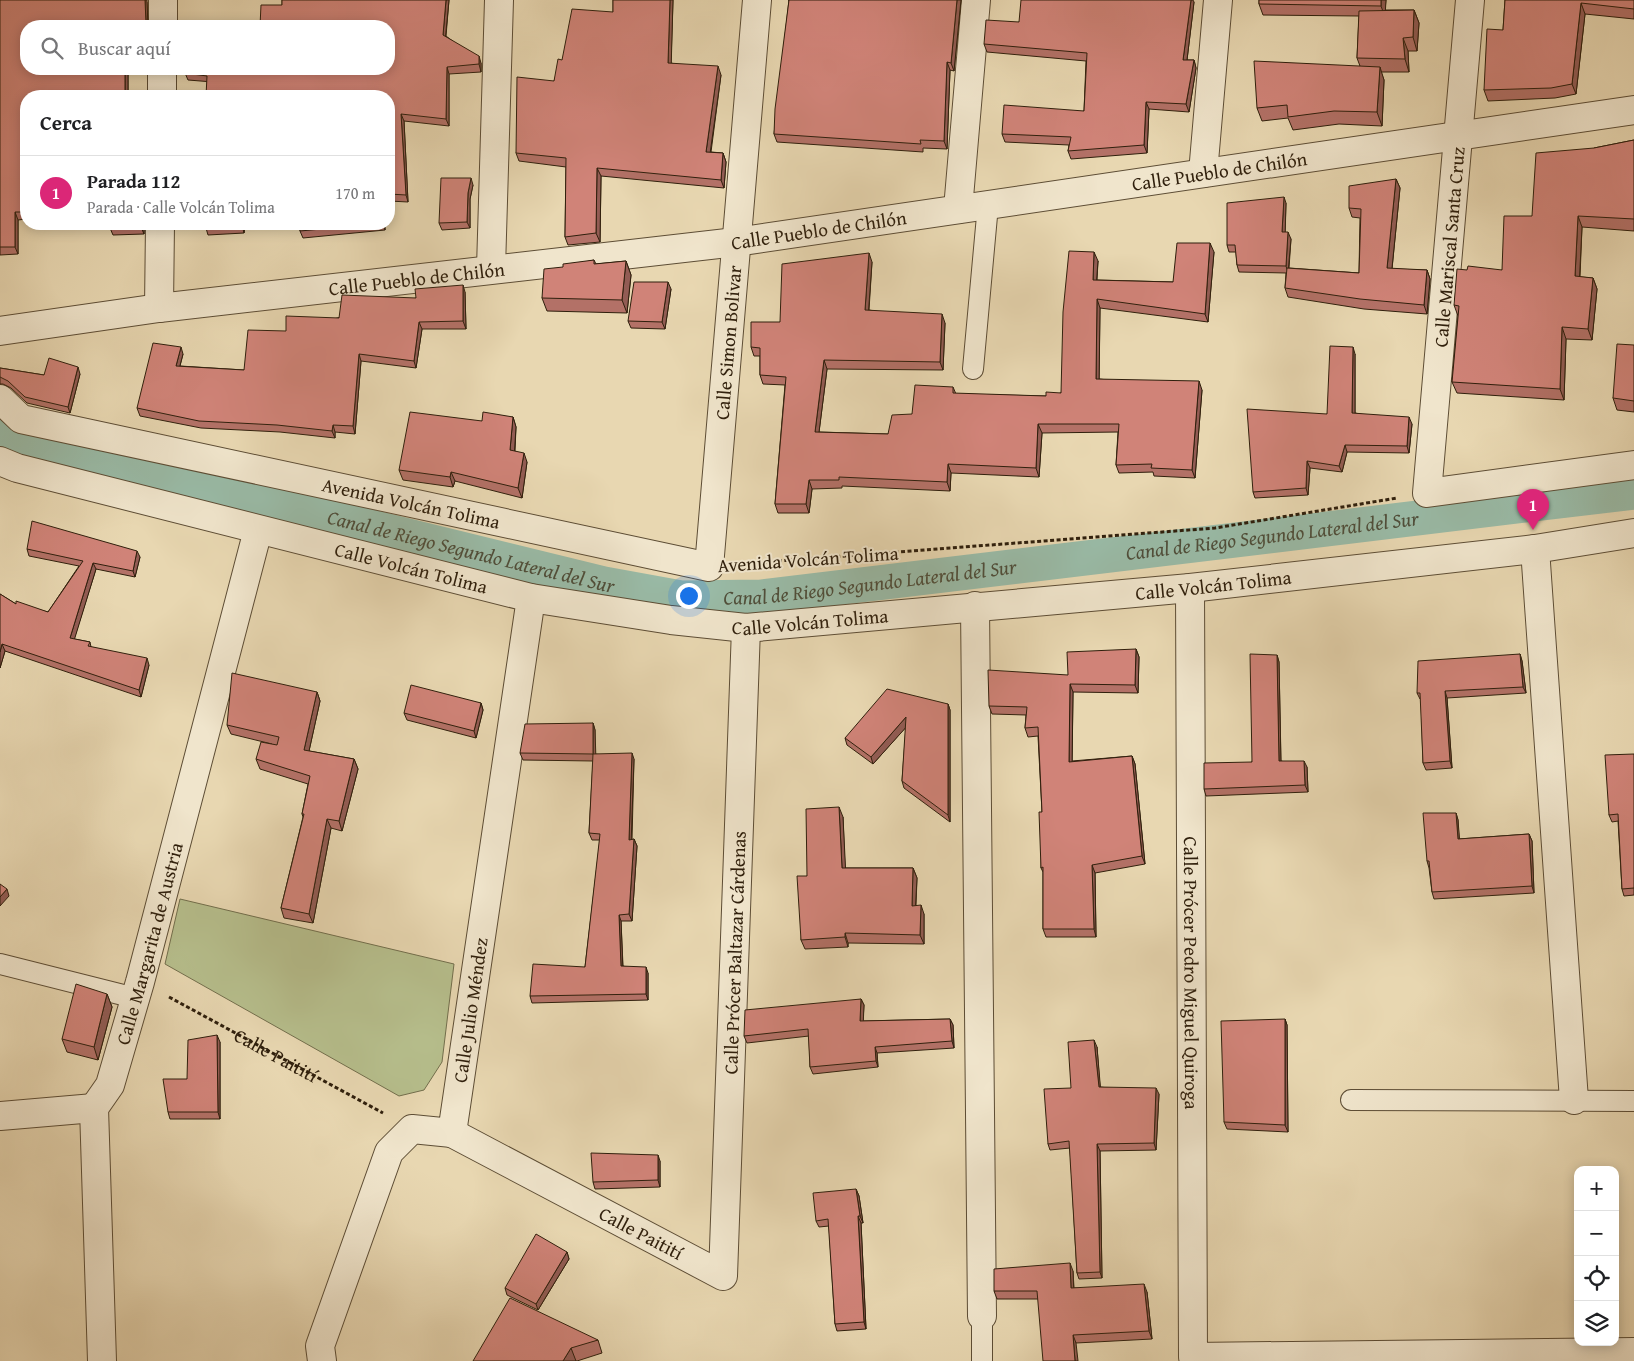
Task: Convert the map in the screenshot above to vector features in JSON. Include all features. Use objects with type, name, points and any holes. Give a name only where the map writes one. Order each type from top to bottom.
[{"type":"street","points":[[163,0],[163,20]]},
{"type":"street","points":[[491,268],[499,0]]},
{"type":"street","name":"Calle Simon Bolivar","points":[[709,567],[757,0]]},
{"type":"street","points":[[958,209],[976,0]]},
{"type":"street","points":[[1204,173],[1218,0]]},
{"type":"street","name":"Calle Mariscal Santa Cruz","points":[[1427,493],[1470,0]]},
{"type":"street","points":[[162,75],[162,90]]},
{"type":"street","name":"Calle Pueblo de Chilón","points":[[0,331],[159,308],[491,268],[736,242],[1634,110]]},
{"type":"street","points":[[159,308],[160,230]]},
{"type":"street","name":"Avenida Volcán Tolima","points":[[0,399],[21,419],[709,567]]},
{"type":"street","name":"Calle Volcán Tolima","points":[[0,461],[17,468],[531,598],[671,620],[746,628],[1190,588],[1535,549],[1634,533]]},
{"type":"street","points":[[1427,493],[1634,465]]},
{"type":"street","name":"Calle Margarita de Austria","points":[[94,1108],[110,1085],[138,990],[258,530]]},
{"type":"street","points":[[1535,549],[1574,1100]]},
{"type":"street","name":"Calle Prócer Pedro Miguel Quiroga","points":[[1190,588],[1193,1357],[1302,1359]]},
{"type":"street","name":"Calle Julio Méndez","points":[[452,1133],[531,598]]},
{"type":"street","points":[[975,606],[982,1316]]},
{"type":"street","name":"Calle Prócer Baltazar Cárdenas","points":[[723,1276],[746,628]]},
{"type":"street","points":[[0,1116],[94,1108],[102,1361]]},
{"type":"street","points":[[322,1361],[320,1346],[389,1152],[412,1129],[452,1133]]},
{"type":"street","name":"Calle Paitití","points":[[452,1133],[723,1276]]},
{"type":"street","points":[[1302,1359],[1634,1352]]},
{"type":"lane","points":[[973,369],[988,205]]},
{"type":"lane","points":[[0,964],[138,990]]},
{"type":"lane","points":[[1351,1100],[1634,1101]]},
{"type":"lane","points":[[982,1316],[982,1361]]},
{"type":"path","name":"Avenida Volcán Tolima","points":[[709,567],[1215,528],[1427,493]]},
{"type":"path","name":"Calle Paitití","points":[[138,990],[412,1129]]},
{"type":"green space","points":[[180,899],[454,964],[442,1062],[424,1090],[399,1096],[165,964]]},
{"type":"building","points":[[0,0],[145,0],[146,20],[20,20],[20,75],[125,75],[125,90],[20,90],[20,212],[15,212],[15,247],[0,247]]},
{"type":"building","points":[[282,0],[446,0],[443,35],[479,56],[479,64],[447,67],[446,119],[401,114],[406,195],[395,194],[395,90],[206,90],[207,76],[200,75],[395,75],[395,20],[260,20],[261,5],[282,5]]},
{"type":"building","points":[[613,0],[670,0],[668,63],[718,66],[706,152],[723,153],[721,180],[597,168],[596,233],[565,237],[566,158],[516,153],[517,77],[554,81],[558,59],[562,60],[572,9],[613,12]]},
{"type":"building","points":[[789,0],[957,0],[951,63],[947,62],[944,141],[920,140],[921,144],[774,134],[775,109]]},
{"type":"building","points":[[1021,0],[1191,0],[1183,60],[1194,60],[1186,104],[1146,102],[1144,145],[1068,151],[1071,137],[1002,134],[1004,105],[1084,111],[1087,53],[984,44],[986,20],[1019,22]]},
{"type":"building","points":[[1259,0],[1381,0],[1381,6],[1259,4]]},
{"type":"building","points":[[1505,0],[1634,0],[1634,9],[1581,3],[1572,84],[1551,88],[1484,90],[1487,29],[1503,30]]},
{"type":"building","points":[[1414,10],[1413,37],[1403,38],[1405,59],[1357,58],[1359,11]]},
{"type":"building","points":[[1254,61],[1380,67],[1377,112],[1334,111],[1288,117],[1287,105],[1257,108]]},
{"type":"building","points":[[1634,140],[1634,219],[1578,216],[1575,276],[1593,278],[1588,329],[1562,327],[1560,389],[1452,382],[1459,306],[1454,305],[1457,269],[1467,270],[1468,266],[1502,270],[1504,216],[1532,216],[1536,153],[1594,148]]},
{"type":"building","points":[[441,178],[471,178],[468,193],[467,222],[439,223]]},
{"type":"building","points":[[1396,179],[1387,268],[1427,270],[1424,305],[1360,299],[1285,288],[1287,268],[1359,273],[1361,209],[1349,208],[1349,186]]},
{"type":"building","points":[[1284,197],[1282,232],[1288,232],[1286,266],[1237,265],[1235,245],[1227,245],[1227,203]]},
{"type":"building","points":[[1177,243],[1210,243],[1205,314],[1097,299],[1096,379],[1199,381],[1192,470],[1151,468],[1152,464],[1116,465],[1119,424],[1038,424],[1036,468],[948,464],[947,482],[839,477],[839,480],[809,480],[806,504],[775,504],[786,377],[760,375],[760,348],[751,347],[751,322],[780,322],[782,264],[869,253],[865,310],[942,314],[940,362],[824,360],[815,432],[888,434],[892,415],[912,414],[915,385],[953,387],[953,393],[1046,396],[1046,392],[1061,393],[1063,312],[1069,251],[1094,252],[1093,280],[1173,282]]},
{"type":"building","points":[[594,260],[594,264],[626,261],[622,300],[542,298],[544,269],[563,267],[563,264]]},
{"type":"building","points":[[634,282],[668,282],[662,322],[628,321]]},
{"type":"building","points":[[463,285],[463,321],[419,322],[414,361],[359,354],[353,426],[333,425],[332,431],[277,425],[199,421],[137,408],[153,343],[181,347],[176,366],[244,370],[248,330],[286,331],[286,316],[339,318],[342,295],[416,298],[415,289]]},
{"type":"building","points":[[1617,344],[1634,345],[1634,401],[1613,398]]},
{"type":"building","points":[[1330,346],[1353,347],[1352,413],[1409,417],[1407,446],[1345,445],[1339,466],[1307,461],[1306,488],[1253,492],[1247,409],[1327,414]]},
{"type":"building","points":[[49,358],[78,367],[68,407],[25,397],[8,381],[0,377],[0,368],[44,375]]},
{"type":"building","points":[[410,412],[482,421],[483,412],[513,417],[510,450],[524,453],[518,488],[451,472],[450,477],[399,470]]},
{"type":"building","points":[[32,521],[137,551],[133,571],[93,563],[70,638],[90,642],[88,646],[147,658],[139,690],[2,644],[0,652],[0,594],[16,604],[16,601],[48,612],[83,561],[27,549]]},
{"type":"building","points":[[1136,649],[1135,685],[1070,684],[1069,762],[1132,756],[1142,856],[1092,865],[1094,929],[1043,929],[1043,867],[1041,868],[1039,812],[1042,812],[1038,727],[1025,728],[1027,707],[989,706],[988,670],[1068,675],[1067,652]]},
{"type":"building","points":[[1250,654],[1277,655],[1279,761],[1304,761],[1305,785],[1204,789],[1204,763],[1252,762]]},
{"type":"building","points":[[1520,654],[1523,687],[1445,691],[1450,761],[1423,763],[1420,693],[1417,693],[1418,661]]},
{"type":"building","points":[[232,673],[317,692],[304,750],[354,759],[339,821],[327,819],[309,914],[281,908],[304,814],[302,814],[310,776],[256,759],[261,742],[277,745],[279,737],[227,725]]},
{"type":"building","points":[[411,685],[481,703],[474,731],[404,713]]},
{"type":"building","points":[[887,689],[948,704],[948,815],[902,781],[906,717],[871,757],[845,738]]},
{"type":"building","points":[[593,723],[593,754],[520,753],[525,724]]},
{"type":"building","points":[[632,753],[629,840],[634,839],[629,914],[619,915],[621,966],[646,967],[646,994],[530,996],[533,964],[585,967],[600,834],[589,833],[593,754]]},
{"type":"building","points":[[1634,754],[1634,888],[1622,889],[1618,814],[1609,815],[1605,755]]},
{"type":"building","points":[[839,807],[842,868],[913,868],[912,906],[921,905],[920,935],[845,933],[845,937],[801,940],[797,876],[807,876],[806,809]]},
{"type":"building","points":[[1423,813],[1456,813],[1458,839],[1529,834],[1532,886],[1432,892]]},
{"type":"building","points":[[0,884],[7,889],[0,897]]},
{"type":"building","points":[[76,984],[107,994],[94,1047],[62,1039]]},
{"type":"building","points":[[861,999],[860,1021],[950,1019],[952,1041],[875,1047],[876,1061],[810,1067],[808,1029],[744,1036],[745,1010]]},
{"type":"building","points":[[1285,1019],[1285,1125],[1224,1122],[1221,1021]]},
{"type":"building","points":[[217,1035],[218,1112],[168,1112],[163,1079],[187,1079],[188,1040]]},
{"type":"building","points":[[1094,1040],[1099,1087],[1156,1088],[1154,1143],[1097,1144],[1100,1272],[1077,1273],[1069,1141],[1048,1144],[1044,1089],[1071,1088],[1068,1042]]},
{"type":"building","points":[[591,1153],[658,1155],[658,1180],[593,1182]]},
{"type":"building","points":[[856,1189],[860,1216],[858,1216],[864,1322],[835,1324],[828,1219],[816,1221],[813,1193]]},
{"type":"building","points":[[536,1234],[567,1252],[536,1304],[505,1288]]},
{"type":"building","points":[[1070,1263],[1071,1288],[1144,1284],[1149,1331],[1073,1335],[1075,1361],[1043,1361],[1037,1291],[994,1291],[994,1269]]},
{"type":"building","points":[[510,1298],[598,1340],[571,1348],[563,1361],[473,1361]]},
{"type":"waterway","name":"Canal de Riego Segundo Lateral del Sur","points":[[0,436],[604,584],[681,598],[761,597],[1634,492]]},
{"type":"place","name":"Parada 112","points":[[1533,530]]}]
